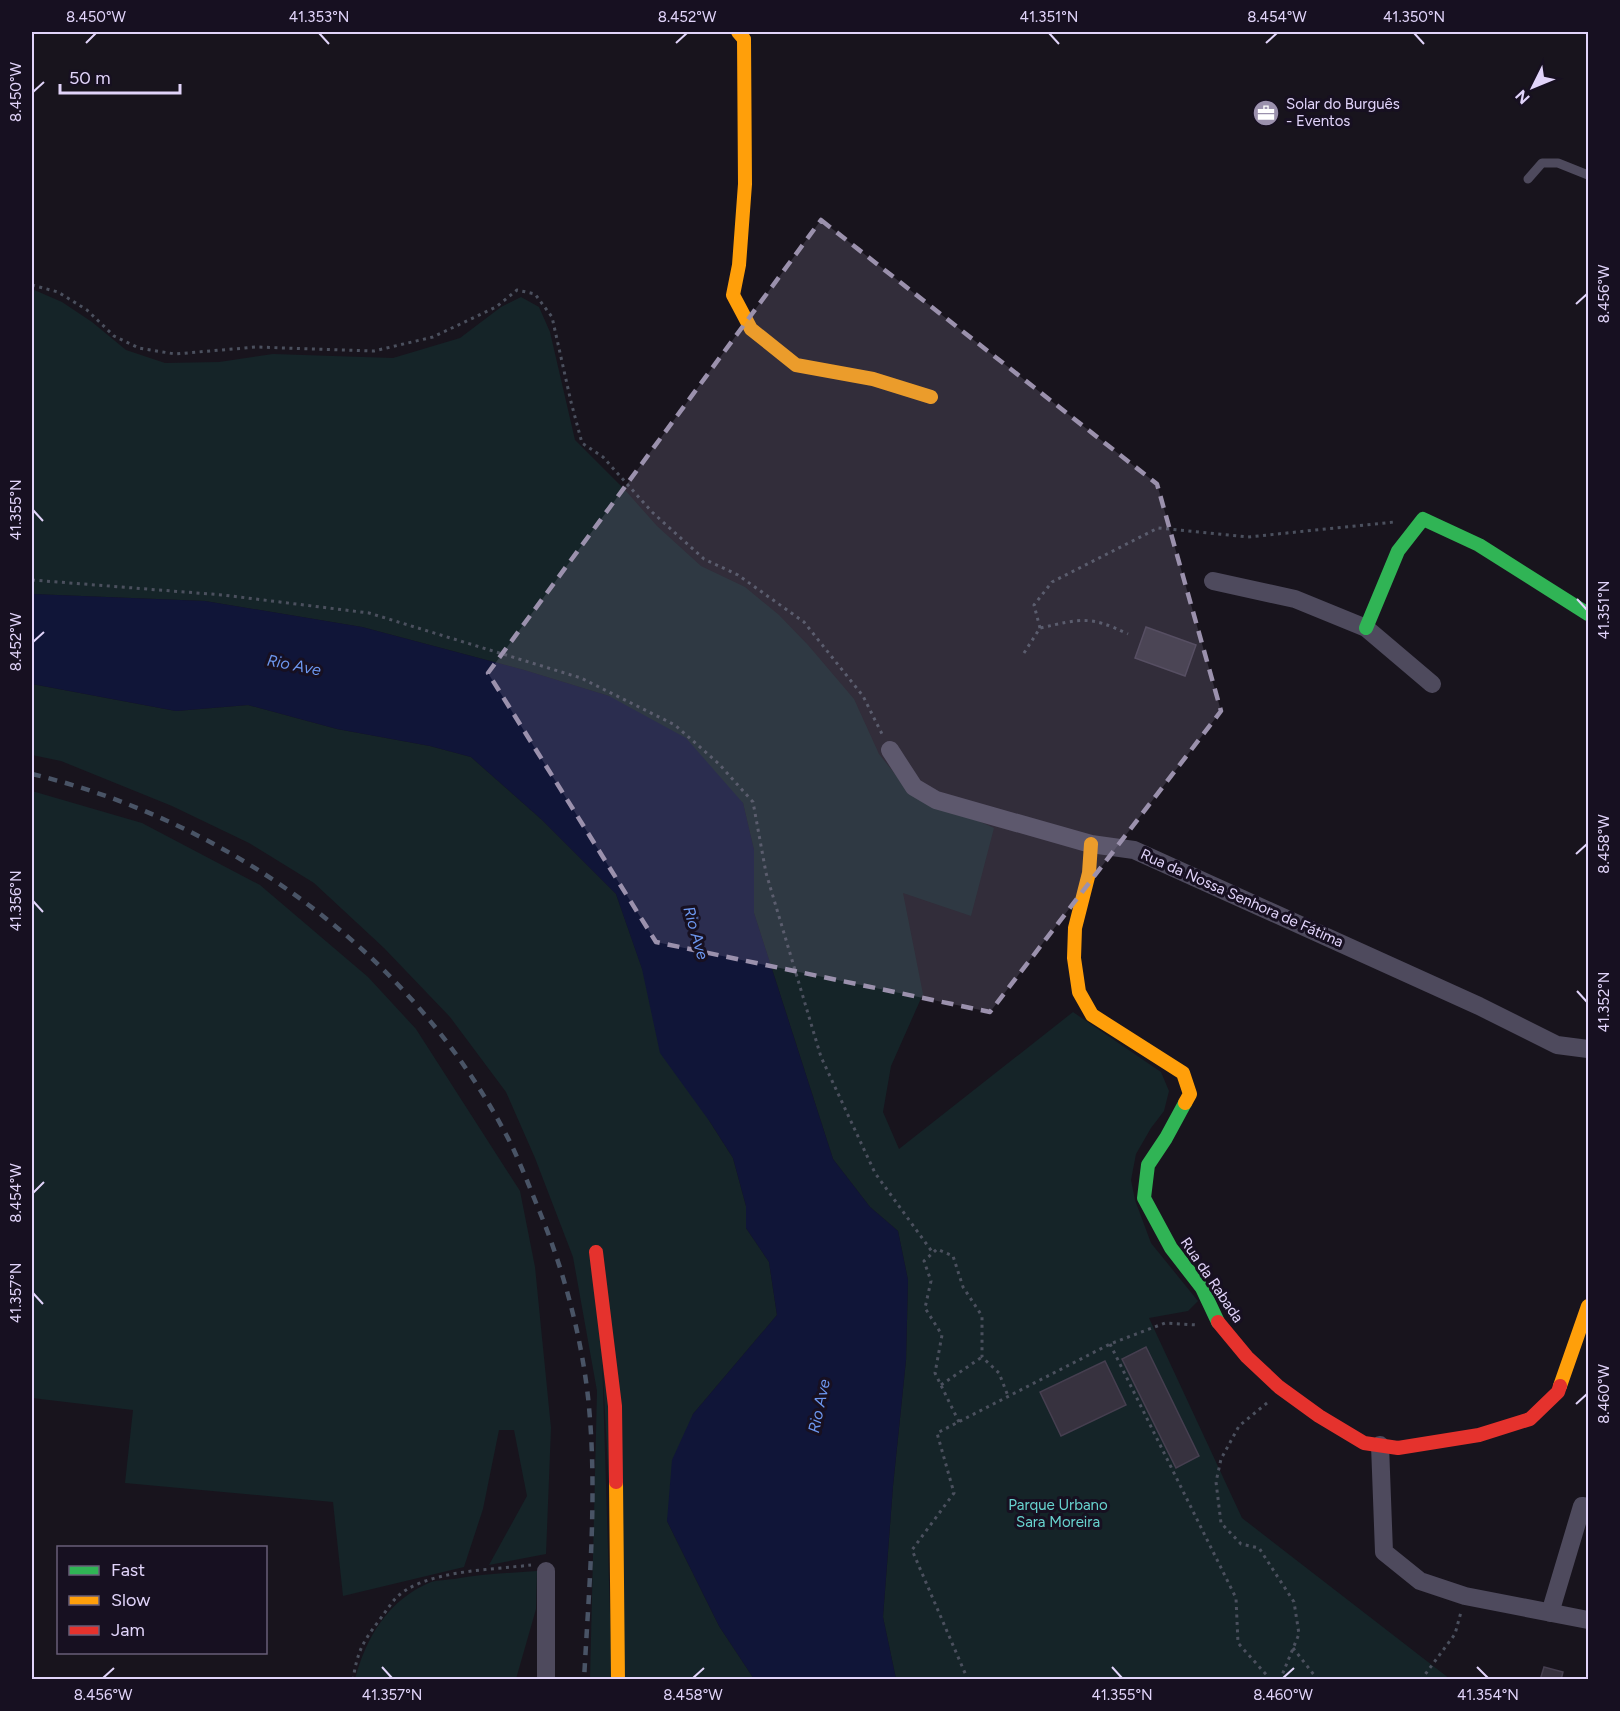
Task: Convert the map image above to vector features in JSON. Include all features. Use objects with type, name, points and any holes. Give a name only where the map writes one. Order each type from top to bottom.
[{"type":"street","points":[[738,32],[744,39],[745,184],[739,266],[733,295],[750,329],[796,365],[873,379],[931,398]]},
{"type":"street","points":[[1366,628],[1398,551],[1423,519],[1479,545],[1588,614]]},
{"type":"street","points":[[1213,581],[1294,600],[1366,628],[1432,684]]},
{"type":"street","name":"Rua da Nossa Senhora de Fátima","points":[[890,750],[914,787],[936,801],[1091,844],[1134,850],[1479,1005],[1557,1045],[1588,1049]]},
{"type":"street","name":"Rua da Rabada","points":[[1091,844],[1089,873],[1076,928],[1074,958],[1079,992],[1092,1015],[1183,1073],[1190,1094],[1148,1165],[1144,1198],[1171,1248],[1202,1288],[1222,1326],[1247,1357],[1279,1387],[1319,1416],[1364,1443],[1398,1448],[1479,1435],[1530,1419],[1558,1392],[1588,1306]]},
{"type":"street","points":[[596,1252],[615,1406],[618,1680]]},
{"type":"street","points":[[1380,1445],[1384,1552],[1420,1581],[1466,1596],[1588,1620]]},
{"type":"street","points":[[1550,1613],[1582,1506],[1588,1507]]},
{"type":"street","points":[[546,1571],[546,1680]]},
{"type":"lane","points":[[1528,179],[1542,163],[1558,163],[1588,175]]},
{"type":"path","points":[[32,285],[58,292],[87,310],[114,336],[130,344],[139,348],[175,354],[256,347],[374,351],[433,337],[496,307],[517,290],[535,294],[552,317],[582,443],[603,457],[652,512],[704,559],[738,575],[804,622],[863,696],[890,750]]},
{"type":"path","points":[[1040,628],[1034,604],[1052,582],[1158,528],[1248,537],[1423,519]]},
{"type":"path","points":[[32,580],[223,595],[369,613],[581,678],[675,725],[719,764],[753,802],[766,873],[821,1057],[875,1173],[933,1253]]},
{"type":"path","points":[[1024,653],[1040,628],[1081,619],[1105,623],[1128,634]]},
{"type":"path","points":[[959,1422],[935,1373],[942,1335],[926,1308],[931,1281],[924,1261],[937,1249],[953,1256],[963,1287],[982,1316],[982,1357],[999,1374],[1008,1396]]},
{"type":"path","points":[[968,1680],[912,1550],[954,1493],[937,1433],[1110,1344],[1165,1323],[1222,1326]]},
{"type":"path","points":[[1110,1344],[1236,1598],[1238,1643],[1271,1680]]},
{"type":"path","points":[[941,1385],[982,1357]]},
{"type":"path","points":[[1279,1387],[1262,1407],[1239,1426],[1221,1459],[1216,1482],[1221,1523],[1241,1544],[1259,1548],[1294,1602],[1299,1634],[1280,1680]]},
{"type":"path","points":[[353,1680],[357,1656],[370,1633],[396,1598],[419,1582],[444,1576],[542,1564],[546,1571]]},
{"type":"path","points":[[1421,1680],[1455,1634],[1466,1596]]},
{"type":"path","points":[[1293,1648],[1318,1680]]},
{"type":"highlighted area","points":[[821,220],[1157,484],[1221,711],[990,1012],[656,942],[488,673]]},
{"type":"green space","name":"Parque Urbano Sara Moreira","points":[[32,289],[62,302],[92,322],[126,350],[165,363],[219,362],[273,354],[393,358],[460,338],[501,307],[521,297],[539,307],[550,332],[575,440],[657,526],[701,566],[745,587],[779,615],[808,645],[854,699],[879,754],[906,788],[994,828],[971,916],[903,893],[923,994],[891,1066],[883,1112],[899,1149],[1073,1012],[1161,1072],[1169,1091],[1164,1111],[1136,1154],[1131,1180],[1135,1200],[1151,1243],[1198,1301],[1188,1311],[1149,1318],[1242,1518],[1450,1679],[896,1679],[883,1617],[906,1360],[908,1280],[898,1231],[870,1207],[833,1159],[754,913],[754,850],[743,803],[609,696],[524,670],[362,627],[205,601],[32,594]]},
{"type":"green space","points":[[32,684],[176,711],[248,705],[337,729],[430,746],[471,757],[541,819],[616,894],[642,968],[710,1122],[733,1158],[746,1206],[746,1228],[769,1262],[777,1315],[693,1414],[667,1521],[719,1626],[754,1679],[619,1679],[602,1355],[612,1679],[590,1679],[597,1391],[573,1257],[535,1158],[506,1092],[450,1017],[384,948],[314,883],[249,843],[172,806],[61,761],[32,755]]},
{"type":"green space","points":[[32,791],[142,823],[260,885],[368,977],[416,1029],[520,1191],[535,1267],[551,1428],[546,1554],[489,1565],[527,1496],[514,1430],[499,1430],[483,1509],[464,1567],[343,1596],[333,1502],[125,1483],[133,1410],[32,1398]]},
{"type":"green space","points":[[537,1571],[536,1609],[516,1679],[355,1679],[366,1649],[381,1621],[403,1598],[416,1589],[437,1581]]},
{"type":"water","name":"Rio Ave","points":[[32,594],[205,601],[362,627],[524,670],[609,696],[686,738],[743,803],[754,850],[754,913],[833,1159],[870,1207],[898,1231],[908,1280],[906,1360],[883,1617],[896,1679],[754,1679],[719,1626],[667,1521],[672,1460],[693,1414],[777,1315],[769,1262],[746,1228],[746,1206],[733,1158],[660,1053],[642,969],[616,894],[541,819],[471,757],[430,746],[337,729],[248,705],[176,711],[32,684]]},
{"type":"building","points":[[1146,627],[1196,645],[1185,676],[1135,658]]},
{"type":"building","points":[[1146,1347],[1199,1456],[1176,1468],[1122,1359]]},
{"type":"building","points":[[1105,1361],[1126,1405],[1061,1436],[1040,1392]]},
{"type":"building","points":[[1544,1667],[1563,1672],[1561,1680],[1540,1680]]},
{"type":"railway","points":[[32,774],[107,796],[179,826],[247,863],[312,907],[371,958],[424,1014],[471,1076],[511,1144],[523,1170],[557,1259],[581,1350],[588,1397],[592,1468],[592,1538],[584,1680]]},
{"type":"traffic: fast","points":[[1366,628],[1398,551],[1423,519],[1479,545],[1588,614]]},
{"type":"traffic: fast","points":[[1185,1103],[1148,1165],[1144,1198],[1171,1248],[1202,1288],[1218,1322]]},
{"type":"traffic: slow","points":[[738,32],[744,39],[745,184],[739,265],[733,295],[751,329],[796,365],[873,379],[931,397]]},
{"type":"traffic: slow","points":[[1091,844],[1089,873],[1075,928],[1074,958],[1079,992],[1092,1015],[1183,1073],[1190,1094],[1185,1103]]},
{"type":"traffic: slow","points":[[1560,1386],[1588,1306]]},
{"type":"traffic: slow","points":[[616,1482],[618,1680]]},
{"type":"traffic: jam","points":[[596,1252],[615,1406],[616,1482]]},
{"type":"traffic: jam","points":[[1218,1322],[1247,1357],[1279,1387],[1319,1416],[1364,1443],[1398,1448],[1479,1435],[1530,1419],[1558,1392],[1560,1386]]},
{"type":"place","name":"Solar do Burguês - Eventos","points":[[1266,113]]}]
